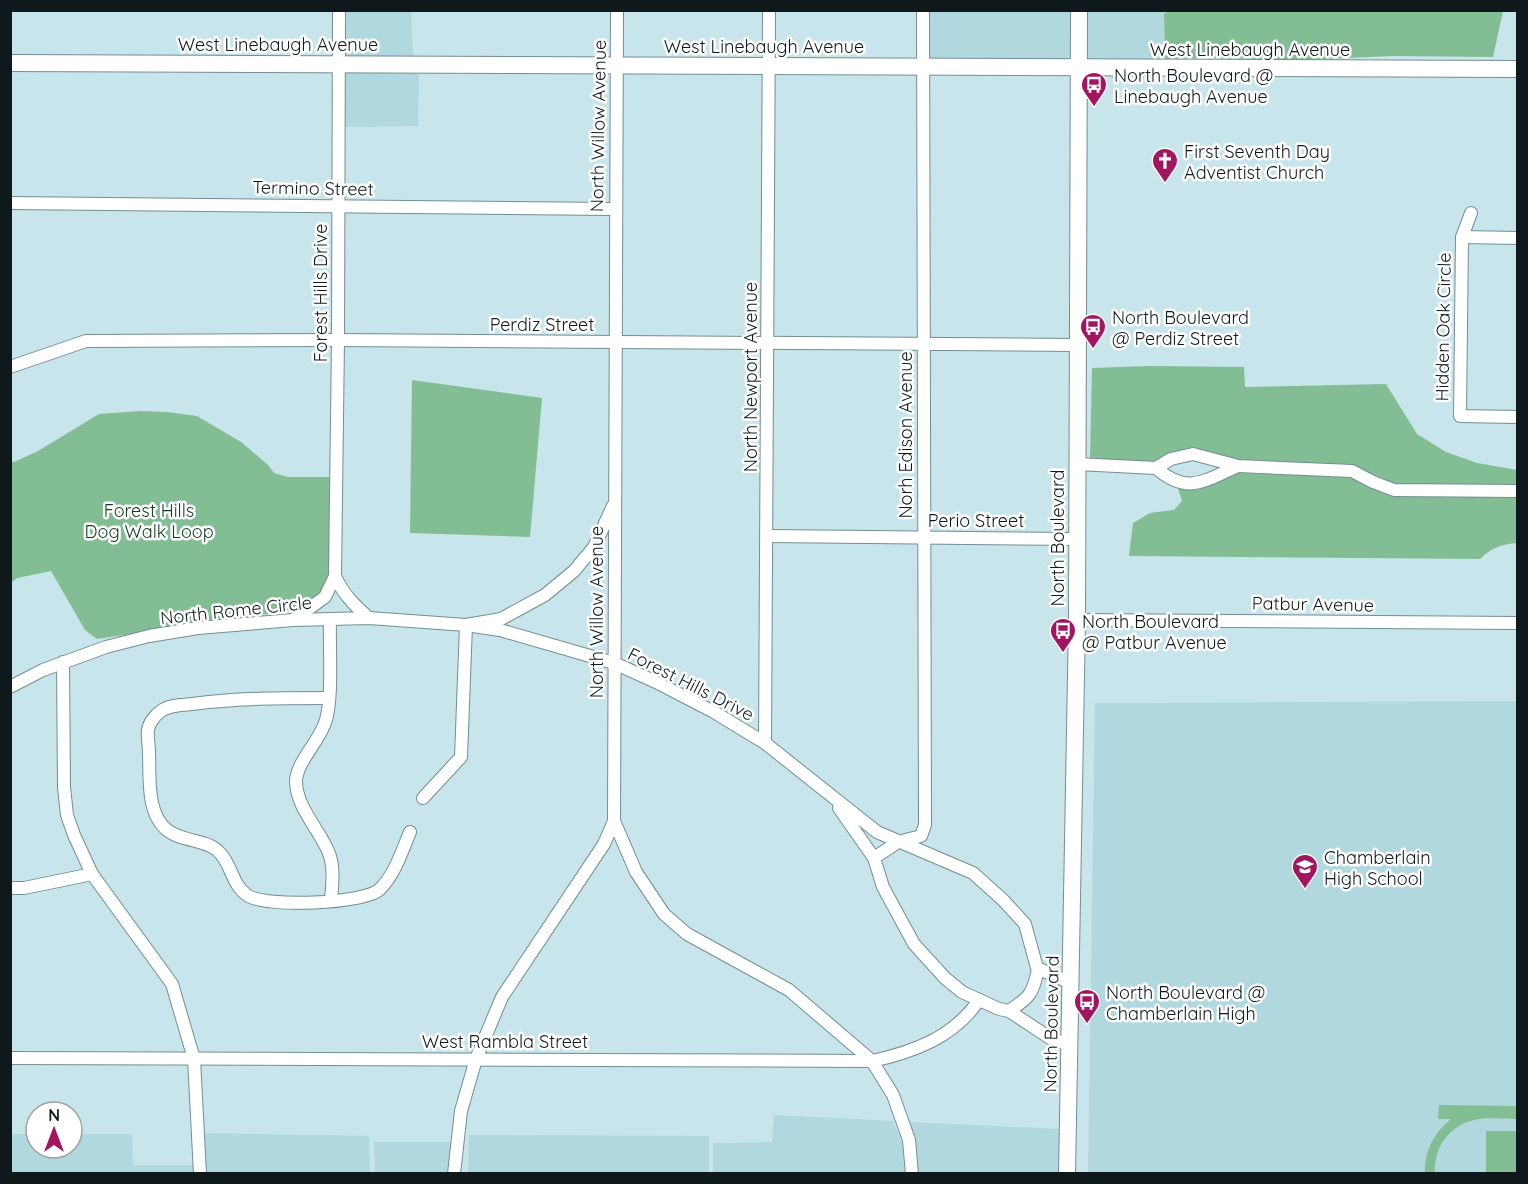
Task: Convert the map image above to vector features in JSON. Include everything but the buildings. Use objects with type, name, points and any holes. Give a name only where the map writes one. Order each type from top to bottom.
[{"type":"street","name":"Forest Hills Drive","points":[[335,576],[339,10]]},
{"type":"street","name":"North Willow Avenue","points":[[454,1173],[461,1111],[476,1059],[502,997],[604,844],[614,821],[617,10]]},
{"type":"street","name":"North Newport Avenue","points":[[765,743],[768,536],[769,10]]},
{"type":"street","name":"Norh Edison Avenue","points":[[898,842],[921,836],[925,825],[922,10]]},
{"type":"street","name":"North Boulevard","points":[[1067,1173],[1077,620],[1079,10]]},
{"type":"street","name":"West Linebaugh Avenue","points":[[10,63],[1518,69]]},
{"type":"street","name":"Termino Street","points":[[10,203],[615,209]]},
{"type":"street","points":[[1462,237],[1471,213]]},
{"type":"street","name":"Hidden Oak Circle","points":[[1518,237],[1462,237],[1460,416],[1518,417]]},
{"type":"street","name":"Perdiz Street","points":[[10,367],[86,341],[338,340],[1077,345]]},
{"type":"street","points":[[1077,464],[1156,468],[1172,459],[1193,454],[1239,466],[1352,471],[1394,490],[1518,491]]},
{"type":"street","points":[[1156,468],[1167,478],[1184,484],[1196,484],[1239,466]]},
{"type":"street","points":[[423,798],[461,757],[466,625],[501,619],[545,596],[574,571],[594,547],[615,502]]},
{"type":"street","name":"Perio Street","points":[[768,536],[1077,539]]},
{"type":"street","points":[[335,576],[353,605],[369,618]]},
{"type":"street","points":[[293,620],[325,597],[335,576]]},
{"type":"street","name":"Forest Hills Drive","points":[[330,619],[369,618],[466,625],[500,630],[614,663],[656,682],[714,712],[765,743],[877,832],[972,873],[1003,900],[1024,924],[1038,969]]},
{"type":"street","points":[[330,619],[327,718],[321,734],[297,773],[296,784],[301,801],[328,851],[332,865],[331,901]]},
{"type":"street","name":"North Rome Circle","points":[[10,687],[63,662],[106,647],[149,636],[198,628],[330,619]]},
{"type":"street","name":"Patbur Avenue","points":[[1077,620],[1518,623]]},
{"type":"street","points":[[63,662],[64,787],[67,815],[92,874],[172,984],[194,1059],[200,1173]]},
{"type":"street","points":[[328,698],[238,699],[177,705],[162,710],[148,729],[152,801],[157,818],[166,830],[183,839],[215,848],[225,858],[236,885],[258,901],[331,901],[360,897],[379,890],[397,864],[410,832]]},
{"type":"street","points":[[829,795],[874,858],[883,887],[914,944],[945,978],[962,992],[999,1009],[1009,1011],[1050,1038],[1070,1045]]},
{"type":"street","points":[[614,821],[636,872],[664,914],[687,934],[789,990],[872,1060],[893,1095],[903,1122],[909,1140],[912,1173]]},
{"type":"street","points":[[874,858],[898,842]]},
{"type":"street","points":[[10,888],[24,888],[92,874]]},
{"type":"street","points":[[1009,1011],[1026,1000],[1034,991],[1038,969],[1071,983]]},
{"type":"street","name":"West Rambla Street","points":[[10,1058],[872,1060],[897,1055],[933,1041],[958,1025],[980,1000]]},
{"type":"shaded area","points":[[344,11],[411,11],[413,59],[344,58]]},
{"type":"shaded area","points":[[928,11],[1074,11],[1074,61],[928,60]]},
{"type":"shaded area","points":[[1085,11],[1171,11],[1164,14],[1165,59],[1085,61]]},
{"type":"shaded area","points":[[344,70],[419,71],[418,126],[344,127]]},
{"type":"shaded area","name":"Chamberlain High School","points":[[1517,701],[1517,1173],[1088,1174],[1095,703]]},
{"type":"shaded area","points":[[774,1115],[893,1121],[902,1143],[906,1173],[713,1174],[713,1143],[772,1142]]},
{"type":"shaded area","points":[[905,1122],[1062,1129],[1061,1173],[917,1173]]},
{"type":"shaded area","points":[[203,1133],[369,1136],[370,1173],[11,1173],[10,1134],[24,1134],[24,1160],[84,1160],[84,1134],[132,1134],[133,1165],[205,1165]]},
{"type":"shaded area","points":[[469,1135],[709,1136],[709,1173],[468,1173]]},
{"type":"shaded area","points":[[374,1142],[451,1142],[449,1173],[375,1173]]},
{"type":"green space","points":[[1171,10],[1503,11],[1493,57],[1393,56],[1301,60],[1165,59],[1164,14]]},
{"type":"green space","points":[[1244,367],[1245,387],[1386,384],[1417,434],[1446,452],[1477,463],[1517,470],[1517,485],[1395,484],[1352,465],[1238,460],[1195,448],[1154,462],[1090,459],[1092,368]]},
{"type":"green space","points":[[412,380],[542,398],[530,537],[410,533]]},
{"type":"green space","name":"Forest Hills Dog Walk Loop","points":[[140,411],[197,416],[241,442],[274,473],[288,477],[336,477],[335,576],[317,595],[295,610],[97,639],[85,630],[51,571],[17,578],[11,583],[10,461],[14,462],[38,451],[99,414]]},
{"type":"green space","points":[[1239,473],[1351,477],[1394,497],[1517,497],[1517,543],[1497,547],[1480,559],[1129,556],[1133,523],[1150,513],[1174,510],[1182,501],[1178,488],[1198,490]]},
{"type":"green space","points":[[1439,1105],[1517,1106],[1517,1119],[1479,1119],[1457,1127],[1444,1139],[1440,1147],[1435,1173],[1425,1173],[1426,1157],[1431,1143],[1451,1119],[1438,1119]]},
{"type":"green space","points":[[1486,1131],[1517,1131],[1517,1173],[1486,1173]]},
{"type":"place","name":"North Boulevard @ Linebaugh Avenue","points":[[1094,108]]},
{"type":"place","name":"First Seventh Day Adventist Church","points":[[1165,184]]},
{"type":"place","name":"North Boulevard @ Perdiz Street","points":[[1093,350]]},
{"type":"place","name":"North Boulevard @ Patbur Avenue","points":[[1063,654]]},
{"type":"place","name":"Chamberlain High School","points":[[1305,890]]},
{"type":"place","name":"North Boulevard @ Chamberlain High","points":[[1087,1025]]}]
